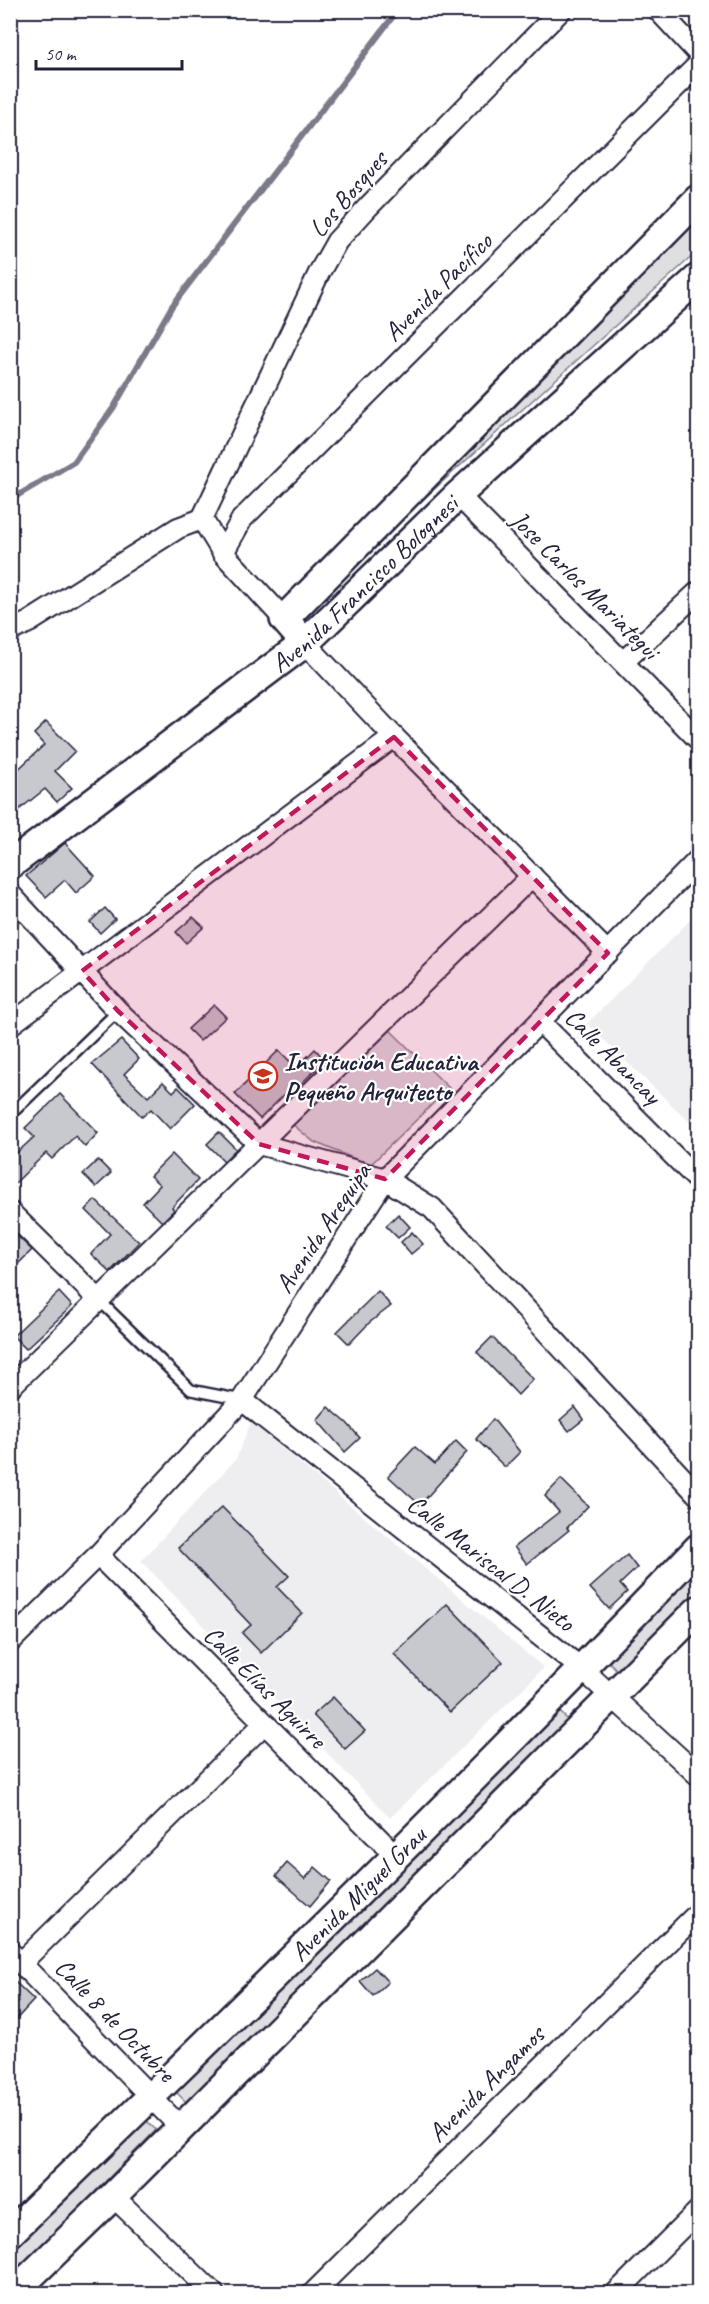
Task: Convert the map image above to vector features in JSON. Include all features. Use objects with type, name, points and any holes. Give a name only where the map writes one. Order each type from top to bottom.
[{"type":"street","name":"Los Bosques","points":[[202,519],[320,271],[337,241],[376,198],[561,10]]},
{"type":"street","points":[[658,10],[699,53]]},
{"type":"street","name":"Avenida Pacífico","points":[[223,553],[242,519],[699,65]]},
{"type":"street","name":"Avenida Francisco Bolognesi","points":[[284,619],[699,199]]},
{"type":"street","name":"Avenida Francisco Bolognesi","points":[[10,865],[305,643],[458,495],[699,278]]},
{"type":"street","name":"Jose Carlos Mariategui","points":[[458,495],[699,739]]},
{"type":"street","points":[[10,631],[178,528],[202,519],[223,553],[305,643],[608,953]]},
{"type":"street","points":[[623,662],[699,592]]},
{"type":"street","points":[[10,1025],[394,736]]},
{"type":"street","name":"Avenida Arequipa","points":[[10,1641],[98,1555],[242,1400],[385,1179],[699,860]]},
{"type":"street","points":[[10,1387],[532,876]]},
{"type":"street","points":[[10,894],[118,1011],[259,1144],[385,1179],[432,1208],[699,1495]]},
{"type":"street","name":"Calle Abancay","points":[[540,1022],[699,1180]]},
{"type":"street","points":[[10,1212],[99,1300]]},
{"type":"street","name":"Calle Mariscal D. Nieto","points":[[242,1400],[582,1670],[699,1775]]},
{"type":"street","name":"Avenida Miguel Grau","points":[[10,2233],[152,2096],[582,1670],[699,1548]]},
{"type":"street","name":"Calle Elías Aguirre","points":[[98,1555],[395,1855]]},
{"type":"street","name":"Avenida Miguel Grau","points":[[12,2294],[113,2196],[699,1610]]},
{"type":"street","points":[[16,1958],[264,1724]]},
{"type":"street","name":"Avenida Angamos","points":[[312,2294],[699,1913]]},
{"type":"street","name":"Calle 8 de Octubre","points":[[16,1958],[180,2127]]},
{"type":"street","points":[[113,2196],[214,2294]]},
{"type":"street","points":[[615,2294],[699,2211]]},
{"type":"lane","points":[[10,1115],[118,1011]]},
{"type":"lane","points":[[99,1300],[191,1390],[242,1400]]},
{"type":"highlighted area","points":[[394,737],[608,953],[385,1179],[259,1144],[118,1011],[82,971]]},
{"type":"shaded area","points":[[698,215],[698,251],[307,604]]},
{"type":"shaded area","points":[[698,912],[698,1130],[587,1024]]},
{"type":"shaded area","points":[[389,1029],[449,1088],[370,1165],[314,1142],[292,1124]]},
{"type":"shaded area","points":[[251,1422],[544,1668],[390,1818],[141,1561],[236,1459]]},
{"type":"shaded area","points":[[698,1562],[698,1594],[620,1673],[604,1657]]},
{"type":"shaded area","points":[[554,1706],[569,1721],[187,2103],[172,2088]]},
{"type":"shaded area","points":[[142,2116],[156,2130],[11,2277],[11,2249]]},
{"type":"building","points":[[46,722],[75,751],[55,771],[72,788],[57,802],[45,789],[10,817],[10,777],[44,745],[34,734]]},
{"type":"building","points":[[65,843],[95,876],[76,893],[65,880],[46,897],[26,876]]},
{"type":"building","points":[[105,908],[115,919],[100,933],[90,922]]},
{"type":"building","points":[[193,917],[204,927],[186,943],[176,932]]},
{"type":"building","points":[[214,1005],[226,1017],[200,1041],[188,1029]]},
{"type":"building","points":[[121,1040],[139,1059],[124,1074],[148,1097],[163,1082],[173,1092],[178,1087],[195,1104],[170,1129],[151,1109],[142,1117],[92,1064]]},
{"type":"building","points":[[315,1049],[325,1060],[299,1086],[295,1088],[293,1086],[260,1119],[235,1094],[279,1050],[296,1068]]},
{"type":"building","points":[[60,1094],[98,1133],[85,1147],[75,1136],[52,1159],[46,1153],[10,1188],[10,1159],[34,1137],[25,1128]]},
{"type":"building","points":[[219,1132],[236,1149],[224,1161],[207,1144]]},
{"type":"building","points":[[172,1154],[198,1180],[172,1207],[174,1210],[162,1222],[143,1203],[160,1185],[150,1176]]},
{"type":"building","points":[[98,1160],[111,1173],[96,1187],[83,1174]]},
{"type":"building","points":[[95,1200],[139,1242],[110,1272],[91,1254],[110,1234],[86,1210]]},
{"type":"building","points":[[398,1214],[410,1227],[398,1238],[386,1226]]},
{"type":"building","points":[[10,1229],[32,1250],[10,1272]]},
{"type":"building","points":[[412,1232],[423,1244],[411,1254],[401,1242]]},
{"type":"building","points":[[378,1291],[391,1306],[369,1323],[349,1344],[337,1332]]},
{"type":"building","points":[[59,1292],[72,1306],[26,1349],[13,1336]]},
{"type":"building","points":[[492,1337],[533,1379],[518,1395],[477,1352]]},
{"type":"building","points":[[328,1407],[360,1438],[345,1452],[317,1420]]},
{"type":"building","points":[[575,1407],[584,1419],[569,1431],[560,1420]]},
{"type":"building","points":[[493,1419],[520,1452],[505,1467],[476,1439]]},
{"type":"building","points":[[456,1441],[467,1452],[420,1505],[388,1476],[415,1447],[435,1464]]},
{"type":"building","points":[[561,1479],[588,1506],[567,1528],[569,1530],[527,1564],[514,1547],[559,1512],[545,1496]]},
{"type":"building","points":[[222,1507],[289,1576],[277,1587],[302,1613],[261,1653],[242,1633],[251,1625],[178,1548]]},
{"type":"building","points":[[627,1555],[637,1568],[620,1584],[627,1592],[609,1609],[590,1588]]},
{"type":"building","points":[[447,1604],[503,1662],[450,1712],[394,1654]]},
{"type":"building","points":[[333,1697],[365,1731],[345,1749],[313,1715]]},
{"type":"building","points":[[287,1863],[305,1879],[315,1867],[331,1881],[310,1906],[276,1876]]},
{"type":"building","points":[[375,1968],[388,1982],[373,1996],[360,1981]]},
{"type":"building","points":[[10,1977],[34,2000],[10,2026]]},
{"type":"waterway","points":[[10,500],[74,462],[114,407],[172,306],[398,10]]},
{"type":"place","name":"Institución Educativa Pequeño Arquitecto","points":[[263,1076]]}]
